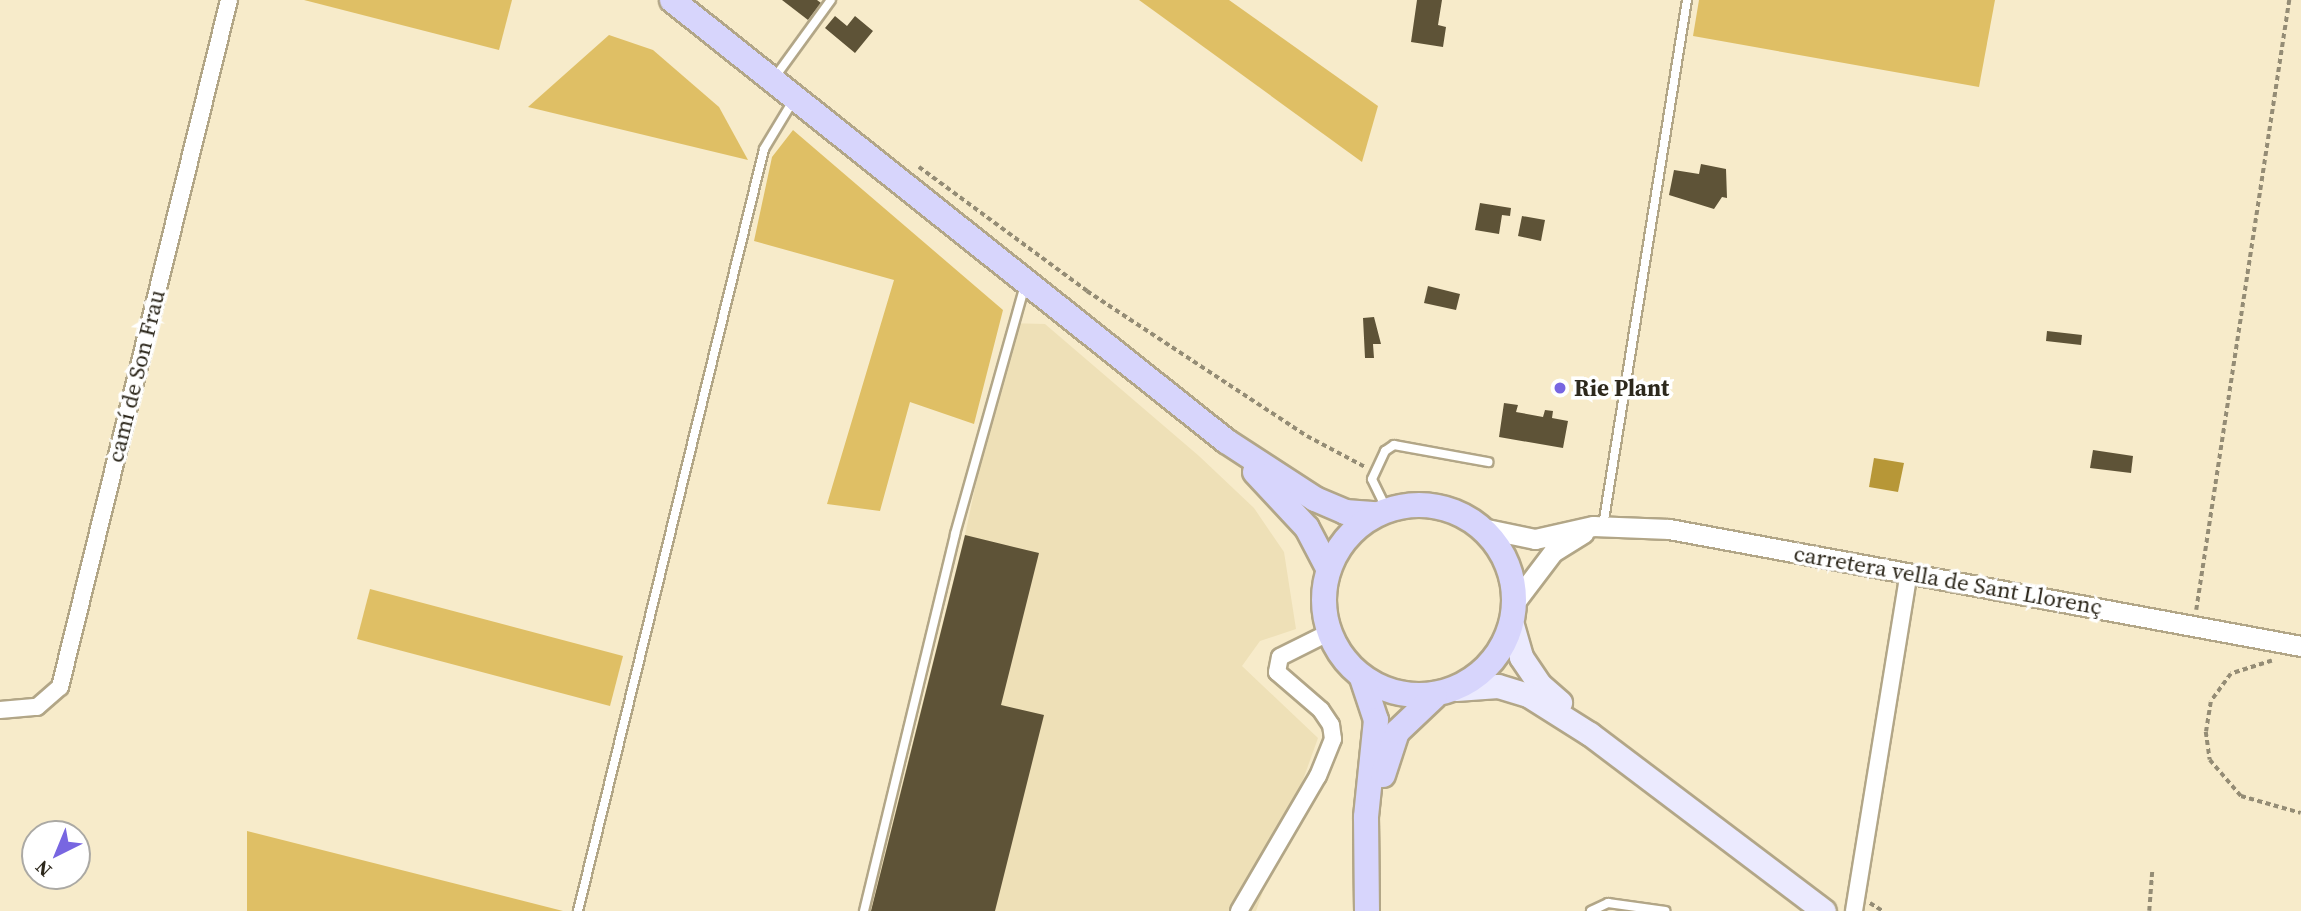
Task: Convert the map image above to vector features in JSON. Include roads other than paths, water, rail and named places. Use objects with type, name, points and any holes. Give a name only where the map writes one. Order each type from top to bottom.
[{"type":"main road","points":[[671,0],[1226,441],[1315,499],[1345,512],[1382,512],[1433,505],[1482,528],[1500,549],[1513,583],[1514,613],[1521,657],[1539,684],[1582,720],[1590,734]]},
{"type":"main road","points":[[1226,441],[1299,517],[1328,568]]},
{"type":"main road","points":[[1382,512],[1346,536],[1328,568],[1323,587],[1328,633],[1339,654],[1362,678],[1389,692],[1445,693],[1498,686],[1528,695],[1590,734],[1824,911]]},
{"type":"main road","points":[[1368,836],[1397,732],[1445,693],[1490,666],[1514,613]]},
{"type":"main road","points":[[1362,678],[1376,720],[1368,836],[1367,911]]},
{"type":"street","name":"camí de Son Frau","points":[[0,710],[37,707],[60,687],[229,0]]},
{"type":"street","name":"carretera vella de Sant Llorenç","points":[[1482,528],[1535,539],[1598,526],[1670,529],[2301,646]]},
{"type":"street","points":[[1514,613],[1553,552],[1598,526]]},
{"type":"street","points":[[1854,911],[1909,573]]},
{"type":"street","points":[[1242,908],[1318,776],[1334,739],[1331,725],[1321,710],[1277,672],[1280,657],[1328,633]]},
{"type":"lane","points":[[772,80],[831,0]]},
{"type":"lane","points":[[1598,526],[1687,0]]},
{"type":"lane","points":[[578,911],[764,149],[795,99]]},
{"type":"lane","points":[[864,911],[955,534],[1026,282]]},
{"type":"lane","points":[[1382,512],[1372,479],[1385,451],[1394,445],[1488,462]]},
{"type":"lane","points":[[1591,911],[1608,903],[1665,911]]},
{"type":"place","name":"Rie Plant","points":[[1560,388]]}]
